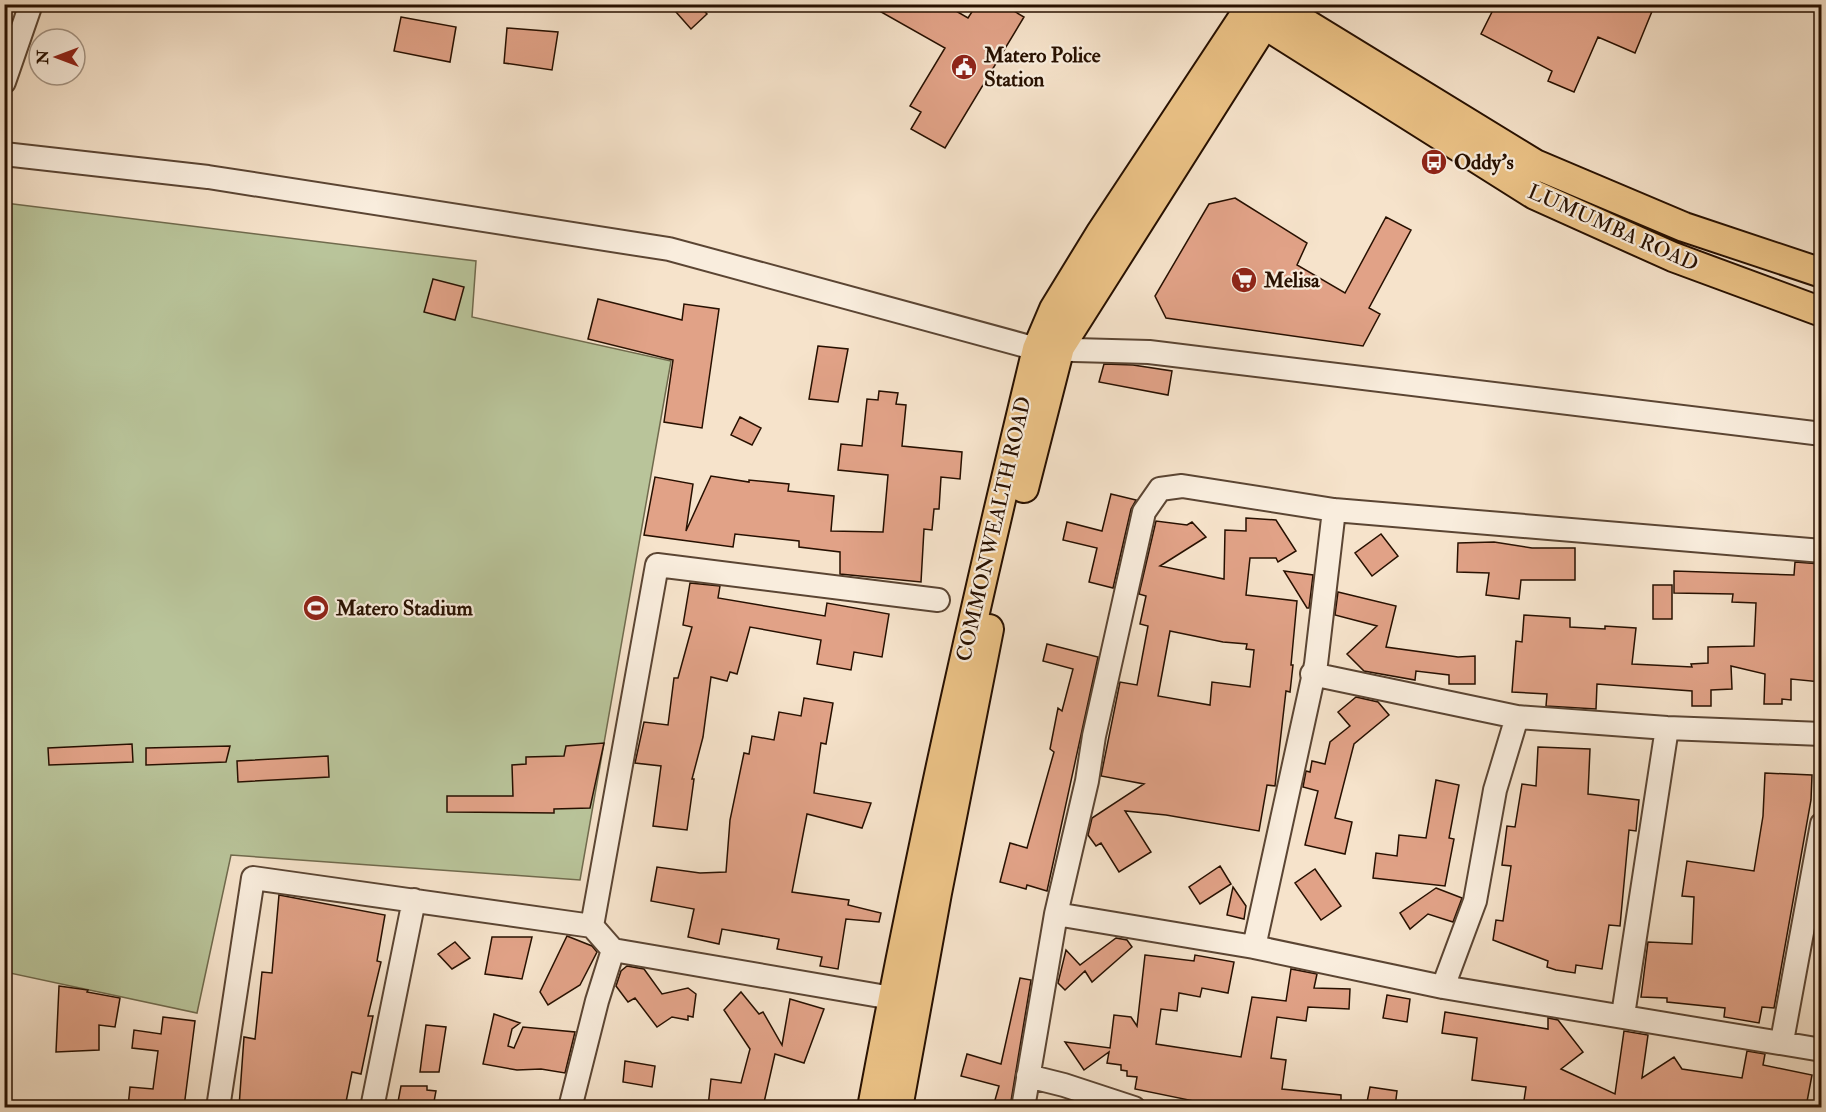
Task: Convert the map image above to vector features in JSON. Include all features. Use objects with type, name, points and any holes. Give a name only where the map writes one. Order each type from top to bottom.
[{"type":"main road","name":"LUMUMBA ROAD","points":[[1258,9],[1535,164],[1684,227],[1821,273]]},
{"type":"main road","name":"LUMUMBA ROAD","points":[[1258,9],[1535,195],[1673,257],[1821,312]]},
{"type":"main road","name":"COMMONWEALTH ROAD","points":[[898,1107],[937,893],[1054,309],[1100,234],[1258,9]]},
{"type":"main road","name":"COMMONWEALTH ROAD","points":[[872,1107],[892,998],[970,628],[1048,348]]},
{"type":"street","points":[[5,82],[31,4]]},
{"type":"street","points":[[4,154],[208,177],[669,249],[1048,348],[1149,352],[1821,434]]},
{"type":"street","points":[[1023,1107],[1056,914],[1087,781],[1094,736],[1144,512],[1160,489],[1182,486],[1334,510],[1821,551]]},
{"type":"street","points":[[1254,947],[1312,674],[1334,510]]},
{"type":"street","points":[[592,926],[657,565],[938,600]]},
{"type":"street","points":[[1312,674],[1517,717],[1666,728],[1821,734]]},
{"type":"street","points":[[1443,987],[1475,901],[1495,790],[1517,717]]},
{"type":"street","points":[[1623,1015],[1666,728]]},
{"type":"street","points":[[1782,1041],[1821,824]]},
{"type":"street","points":[[218,1107],[253,878],[592,926],[613,950],[892,998]]},
{"type":"street","points":[[372,1107],[414,900]]},
{"type":"street","points":[[1056,914],[1254,947],[1443,987],[1782,1041],[1821,1050]]},
{"type":"street","points":[[570,1107],[597,1001],[613,950]]},
{"type":"street","points":[[1028,1076],[1134,1107]]},
{"type":"green space","name":"Matero Stadium","points":[[5,203],[476,261],[472,317],[671,361],[580,880],[231,855],[197,1013],[5,972]]},
{"type":"building","points":[[684,4],[698,4],[707,14],[691,29],[676,12]]},
{"type":"building","name":"Matero Police Station","points":[[867,4],[944,4],[968,18],[977,4],[1002,4],[1024,17],[945,148],[911,129],[921,112],[910,106],[945,48]]},
{"type":"building","points":[[1496,4],[1655,4],[1635,53],[1598,37],[1574,92],[1548,81],[1552,71],[1481,34]]},
{"type":"building","points":[[401,17],[456,27],[450,62],[394,51]]},
{"type":"building","points":[[507,28],[558,32],[552,70],[504,63]]},
{"type":"building","name":"Melisa","points":[[1235,198],[1307,243],[1297,265],[1345,293],[1386,217],[1411,230],[1369,308],[1380,314],[1363,346],[1166,318],[1155,296],[1209,204]]},
{"type":"building","points":[[433,279],[464,287],[455,320],[424,312]]},
{"type":"building","points":[[598,299],[682,320],[684,304],[719,309],[702,428],[664,422],[673,360],[588,339]]},
{"type":"building","points":[[818,346],[848,349],[838,402],[809,399]]},
{"type":"building","points":[[1104,364],[1133,365],[1172,371],[1168,395],[1099,382]]},
{"type":"building","points":[[879,391],[898,393],[896,404],[906,405],[902,446],[962,452],[960,479],[941,477],[939,509],[934,509],[932,530],[924,529],[921,582],[840,574],[840,552],[799,547],[799,541],[735,534],[733,547],[644,535],[655,477],[693,484],[686,531],[711,476],[749,482],[749,480],[789,484],[788,491],[834,496],[831,531],[883,532],[888,475],[838,470],[841,444],[862,446],[867,399],[878,400]]},
{"type":"building","points":[[740,417],[761,428],[752,445],[731,435]]},
{"type":"building","points":[[1111,494],[1136,500],[1131,509],[1113,588],[1089,582],[1097,548],[1063,540],[1067,522],[1102,531]]},
{"type":"building","points":[[1246,518],[1276,520],[1296,551],[1278,562],[1276,558],[1250,558],[1246,595],[1297,601],[1290,692],[1286,691],[1275,786],[1267,785],[1259,831],[1166,815],[1125,811],[1151,852],[1119,872],[1101,843],[1096,846],[1088,835],[1092,818],[1144,784],[1101,776],[1120,682],[1137,685],[1148,626],[1140,624],[1146,596],[1139,594],[1156,521],[1187,525],[1192,522],[1206,537],[1160,566],[1224,579],[1225,530],[1246,531]],"holes":[[[1170,631],[1223,642],[1247,644],[1246,649],[1254,650],[1250,687],[1212,682],[1210,705],[1158,696]]]},
{"type":"building","points":[[1381,534],[1398,556],[1372,576],[1355,553]]},
{"type":"building","points":[[1494,542],[1532,548],[1575,548],[1575,580],[1521,580],[1519,599],[1486,595],[1489,573],[1457,572],[1458,543]]},
{"type":"building","points":[[1795,562],[1821,564],[1821,682],[1791,679],[1791,700],[1782,699],[1782,704],[1764,704],[1765,674],[1731,666],[1732,689],[1711,690],[1711,706],[1692,706],[1692,691],[1597,684],[1596,709],[1546,706],[1547,694],[1512,692],[1516,641],[1522,642],[1524,615],[1570,618],[1570,627],[1636,628],[1632,664],[1692,667],[1691,664],[1708,663],[1708,647],[1754,646],[1756,603],[1732,602],[1733,594],[1674,593],[1674,571],[1794,575]]},
{"type":"building","points":[[1284,571],[1313,575],[1309,608],[1307,608]]},
{"type":"building","points":[[690,583],[720,586],[718,598],[825,616],[827,603],[889,614],[882,657],[854,652],[851,670],[817,664],[821,640],[750,627],[737,674],[730,672],[727,681],[711,677],[703,737],[692,779],[694,779],[687,830],[653,826],[661,766],[635,763],[644,722],[668,725],[674,678],[678,678],[692,627],[683,625]]},
{"type":"building","points":[[1653,585],[1672,585],[1672,619],[1653,619]]},
{"type":"building","points":[[1338,592],[1396,606],[1386,647],[1458,657],[1475,656],[1475,684],[1449,684],[1449,675],[1416,671],[1415,680],[1364,671],[1347,654],[1377,626],[1335,615]]},
{"type":"building","points":[[1047,644],[1098,657],[1047,891],[1027,885],[1026,889],[1000,882],[1010,843],[1027,848],[1054,752],[1050,749],[1058,708],[1062,711],[1073,669],[1043,661]]},
{"type":"building","points":[[1356,697],[1378,702],[1389,715],[1354,744],[1335,818],[1352,822],[1345,854],[1305,845],[1318,791],[1303,787],[1306,771],[1310,772],[1312,761],[1325,764],[1330,742],[1350,726],[1338,712]]},
{"type":"building","points":[[804,698],[833,703],[826,744],[821,743],[814,793],[871,803],[862,828],[807,814],[792,892],[849,900],[848,905],[881,913],[879,922],[846,919],[838,969],[820,966],[822,957],[777,949],[779,939],[722,929],[719,944],[688,937],[694,909],[651,901],[657,867],[700,873],[726,872],[730,820],[744,753],[749,754],[752,736],[774,740],[779,712],[801,716]]},
{"type":"building","points":[[604,743],[590,808],[554,809],[554,813],[447,812],[447,796],[513,796],[512,765],[526,764],[526,757],[564,756],[566,746]]},
{"type":"building","points":[[132,744],[133,762],[49,765],[48,748]]},
{"type":"building","points":[[230,746],[226,762],[146,765],[146,748]]},
{"type":"building","points":[[1538,747],[1590,749],[1588,794],[1639,800],[1636,831],[1629,830],[1620,926],[1609,925],[1602,969],[1576,965],[1575,973],[1556,970],[1547,967],[1548,961],[1493,940],[1496,920],[1503,921],[1511,866],[1502,865],[1507,826],[1515,827],[1522,784],[1536,786]]},
{"type":"building","points":[[328,756],[329,777],[238,782],[237,761]]},
{"type":"building","points":[[1765,773],[1812,775],[1811,800],[1774,1008],[1762,1007],[1759,1023],[1724,1017],[1725,1008],[1667,1002],[1667,998],[1641,997],[1648,942],[1692,944],[1694,897],[1682,896],[1687,861],[1754,871],[1763,816]]},
{"type":"building","points":[[1436,780],[1459,785],[1449,838],[1454,839],[1445,886],[1373,878],[1376,853],[1397,856],[1399,835],[1426,838]]},
{"type":"building","points":[[1220,866],[1231,884],[1200,904],[1189,887]]},
{"type":"building","points":[[1315,869],[1341,906],[1321,920],[1295,883]]},
{"type":"building","points":[[1233,887],[1246,906],[1244,919],[1227,915]]},
{"type":"building","points":[[1436,888],[1462,898],[1453,922],[1428,914],[1410,929],[1400,913]]},
{"type":"building","points":[[279,895],[385,915],[377,961],[381,962],[368,1016],[373,1016],[361,1074],[352,1072],[345,1107],[239,1107],[244,1037],[255,1039],[262,972],[272,973]]},
{"type":"building","points":[[567,936],[592,946],[597,952],[580,985],[548,1005],[540,992]]},
{"type":"building","points":[[492,937],[532,937],[522,979],[485,974]]},
{"type":"building","points":[[1116,938],[1127,940],[1132,947],[1092,982],[1085,971],[1065,990],[1058,983],[1066,950],[1080,965]]},
{"type":"building","points":[[455,942],[470,958],[452,969],[438,954]]},
{"type":"building","points":[[1145,955],[1194,961],[1195,955],[1234,962],[1228,993],[1202,988],[1200,997],[1179,993],[1177,1011],[1161,1009],[1156,1044],[1241,1057],[1252,997],[1286,1001],[1291,969],[1317,974],[1314,988],[1350,989],[1349,1009],[1308,1007],[1306,1021],[1277,1017],[1271,1058],[1286,1060],[1282,1089],[1341,1095],[1341,1107],[1255,1107],[1209,1101],[1208,1104],[1135,1089],[1137,1077],[1127,1076],[1127,1071],[1121,1070],[1121,1065],[1107,1063],[1109,1052],[1084,1070],[1065,1042],[1110,1048],[1114,1015],[1131,1017],[1137,1026]]},
{"type":"building","points":[[627,966],[644,969],[662,994],[688,988],[696,994],[693,1017],[688,1016],[688,1020],[672,1017],[657,1027],[635,998],[628,1002],[616,986],[621,971]]},
{"type":"building","points":[[1020,978],[1031,980],[1010,1107],[993,1107],[999,1086],[961,1076],[967,1054],[1001,1064]]},
{"type":"building","points":[[59,986],[120,998],[115,1027],[99,1025],[99,1050],[56,1052]]},
{"type":"building","points":[[741,992],[759,1014],[763,1012],[782,1045],[790,999],[824,1009],[804,1063],[775,1054],[763,1107],[708,1107],[711,1079],[741,1083],[750,1049],[724,1010]]},
{"type":"building","points":[[1387,995],[1410,999],[1407,1022],[1383,1018]]},
{"type":"building","points":[[1445,1012],[1548,1029],[1548,1018],[1558,1020],[1583,1052],[1561,1069],[1615,1094],[1624,1031],[1648,1035],[1642,1078],[1674,1057],[1682,1069],[1742,1078],[1747,1051],[1765,1054],[1763,1065],[1812,1075],[1806,1107],[1738,1107],[1708,1102],[1708,1107],[1523,1107],[1526,1087],[1472,1080],[1477,1038],[1442,1033]]},
{"type":"building","points":[[494,1014],[520,1023],[512,1029],[508,1046],[514,1048],[523,1027],[575,1032],[565,1073],[541,1069],[517,1070],[483,1064]]},
{"type":"building","points":[[163,1017],[195,1021],[184,1107],[128,1107],[130,1087],[153,1089],[158,1051],[132,1048],[134,1030],[161,1034]]},
{"type":"building","points":[[426,1025],[446,1027],[439,1072],[420,1072]]},
{"type":"building","points":[[625,1061],[655,1066],[652,1087],[623,1082]]},
{"type":"building","points":[[401,1086],[427,1086],[427,1090],[436,1091],[433,1107],[397,1107]]},
{"type":"building","points":[[1370,1087],[1397,1091],[1395,1107],[1366,1107]]},
{"type":"place","name":"Matero Police Station","points":[[964,67]]},
{"type":"place","name":"Oddy's","points":[[1434,162]]},
{"type":"place","name":"Melisa","points":[[1244,280]]},
{"type":"place","name":"Matero Stadium","points":[[316,608]]}]
